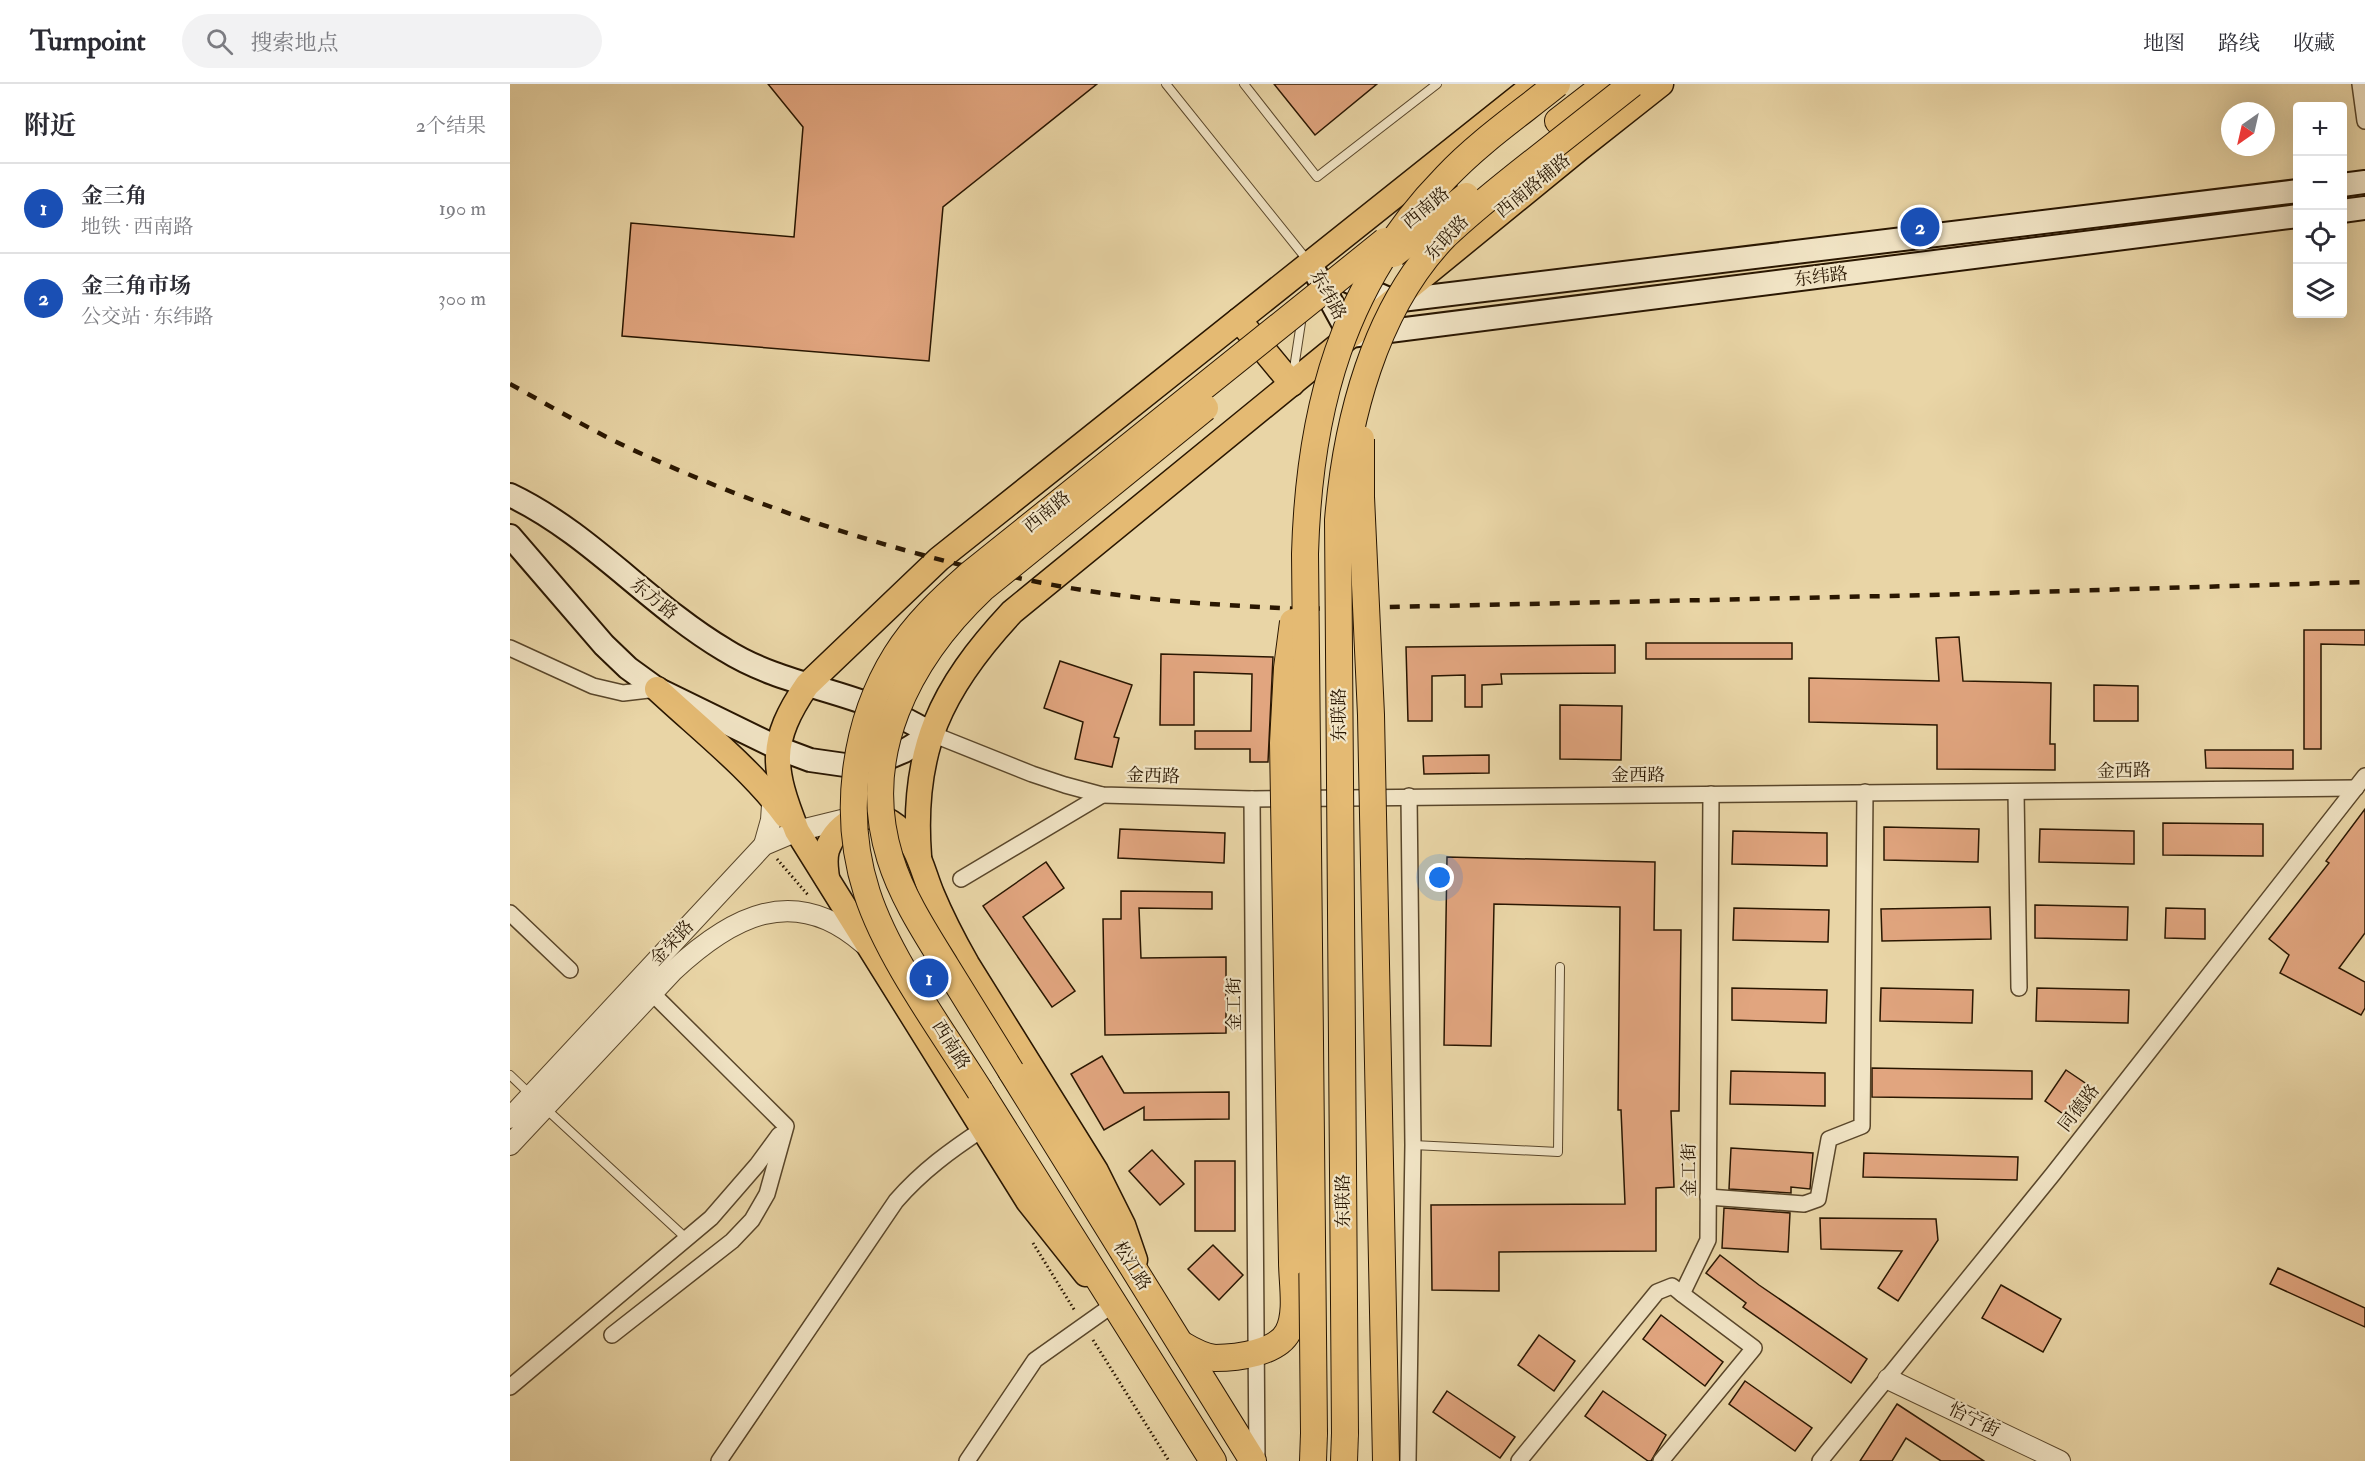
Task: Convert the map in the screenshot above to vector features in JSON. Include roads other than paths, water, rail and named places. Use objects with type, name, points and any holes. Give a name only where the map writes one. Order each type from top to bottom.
[{"type":"highway","name":"东联路","points":[[1313,1461],[1306,506],[1316,434],[1331,369],[1356,307],[1377,264],[1395,235],[1446,177],[1471,153],[1557,84]]},
{"type":"highway","name":"西南路","points":[[1011,1071],[917,919],[890,858],[883,828],[881,776],[888,737],[899,703],[922,658],[939,633],[982,589],[1554,115],[1580,84]]},
{"type":"highway","name":"西南路","points":[[980,1091],[903,969],[871,904],[860,866],[855,813],[858,757],[871,708],[896,655],[916,627],[943,597],[969,574],[1554,115],[1606,84]]},
{"type":"highway","name":"东联路","points":[[1344,1461],[1338,520],[1341,478],[1348,438],[1370,367],[1401,295],[1444,237],[1632,84]]},
{"type":"highway","points":[[1370,367],[1360,456],[1371,715],[1386,1461]]},
{"type":"highway","points":[[1181,1344],[1197,1353],[1214,1358],[1256,1353],[1277,1344],[1288,1333],[1293,1316],[1284,706],[1306,506]]},
{"type":"highway","name":"松江路","points":[[1011,1071],[1255,1461]]},
{"type":"highway","name":"松江路","points":[[980,1091],[1212,1461]]},
{"type":"main road","points":[[1309,269],[1535,84]]},
{"type":"main road","name":"西南路辅路","points":[[1350,336],[1661,84]]},
{"type":"main road","points":[[2347,185],[2365,183]]},
{"type":"main road","name":"东纬路","points":[[1309,269],[1393,301],[2293,192]]},
{"type":"main road","points":[[2347,210],[2365,208]]},
{"type":"main road","name":"东纬路","points":[[1309,269],[1350,336],[2293,217]]},
{"type":"main road","name":"西南路","points":[[778,748],[782,729],[807,685],[939,559],[1239,320],[1309,269]]},
{"type":"main road","points":[[1239,320],[1292,384]]},
{"type":"main road","points":[[919,856],[918,799],[922,766],[945,701],[962,671],[985,641],[1012,612],[1350,336]]},
{"type":"main road","name":"东方路","points":[[510,495],[566,528],[691,629],[764,671],[874,706],[932,734]]},
{"type":"main road","points":[[510,536],[603,645],[628,668],[657,689],[772,798],[797,831],[827,878],[1028,1201],[1072,1258],[1114,1304]]},
{"type":"main road","points":[[657,689],[778,748],[821,762],[844,765],[878,762],[904,751],[932,734]]},
{"type":"main road","points":[[778,748],[779,772],[785,800],[797,831]]},
{"type":"main road","points":[[827,878],[826,857],[834,836],[847,824],[862,815],[880,818],[896,825],[908,839],[919,856],[939,910],[967,964],[1110,1197],[1123,1225],[1143,1284]]},
{"type":"street","points":[[2360,84],[2365,121]]},
{"type":"street","points":[[510,648],[592,686],[623,693],[657,689]]},
{"type":"street","name":"金西路","points":[[932,734],[1032,774],[1102,795],[1252,799],[2016,792],[2360,782]]},
{"type":"street","points":[[764,845],[771,820],[778,748]]},
{"type":"street","name":"同德路","points":[[1820,1461],[1888,1379],[2360,782]]},
{"type":"street","points":[[1708,1197],[1804,1204],[1818,1199],[1829,1139],[1862,1126],[1865,792]]},
{"type":"street","points":[[2016,792],[2019,988]]},
{"type":"street","name":"金工街","points":[[1682,1294],[1708,1240],[1712,794]]},
{"type":"street","points":[[961,879],[1102,795]]},
{"type":"street","points":[[1408,1461],[1413,1144],[1409,796]]},
{"type":"street","name":"金工街","points":[[1252,799],[1255,1461]]},
{"type":"street","name":"金荣路","points":[[510,1145],[538,1101],[764,845],[797,831],[862,815]]},
{"type":"street","name":"金荣路","points":[[510,1118],[538,1101],[699,946],[729,926],[756,915],[780,911],[805,914],[831,921],[851,932],[872,951]]},
{"type":"street","points":[[510,914],[570,970]]},
{"type":"street","points":[[652,993],[786,1126]]},
{"type":"street","points":[[510,1387],[711,1218],[757,1165],[786,1126]]},
{"type":"street","points":[[612,1335],[732,1241],[752,1220],[767,1194],[786,1126]]},
{"type":"street","points":[[719,1461],[896,1201],[917,1177],[983,1129]]},
{"type":"street","points":[[1520,1461],[1657,1292],[1672,1286],[1754,1348],[1661,1461]]},
{"type":"street","points":[[967,1461],[1035,1360],[1114,1304]]},
{"type":"street","name":"怡宁街","points":[[1888,1379],[2034,1453],[2060,1461]]},
{"type":"lane","points":[[1166,84],[1309,269]]},
{"type":"lane","points":[[1244,84],[1317,177],[1437,84]]},
{"type":"lane","points":[[1292,384],[1305,296]]},
{"type":"lane","points":[[1413,1144],[1558,1152],[1560,967]]},
{"type":"lane","points":[[510,1076],[687,1239]]},
{"type":"railway","points":[[510,384],[625,446],[741,495],[841,531],[892,547],[996,573],[1079,590],[1142,598],[1300,609],[1931,595],[2365,582]]},
{"type":"place","name":"金三角市场","points":[[1920,227]]},
{"type":"place","name":"金三角","points":[[929,978]]}]
